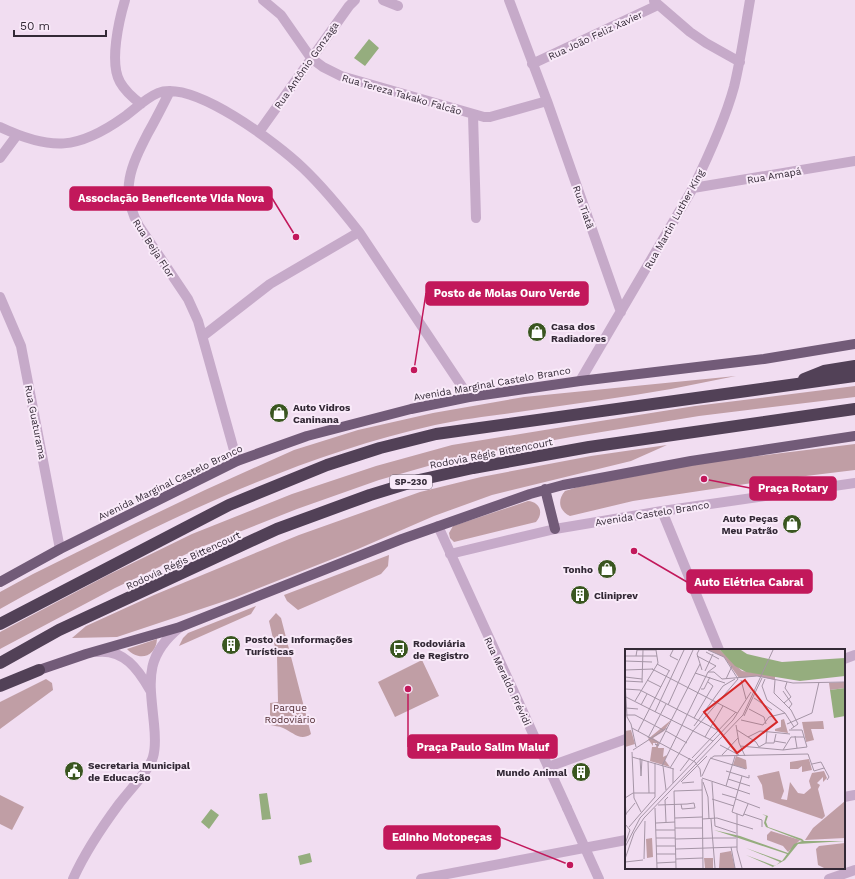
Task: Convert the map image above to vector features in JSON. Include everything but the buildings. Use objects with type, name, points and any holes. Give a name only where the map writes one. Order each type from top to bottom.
[{"type":"highway","points":[[788,386],[824,371],[855,366]]},
{"type":"highway","points":[[0,624],[229,505],[327,465],[380,448],[436,434],[855,376]]},
{"type":"highway","name":"Rodovia Régis Bittencourt","points":[[0,663],[59,630],[277,529],[370,495],[419,480],[473,468],[589,447],[855,409]]},
{"type":"highway","points":[[0,686],[39,670]]},
{"type":"main road","name":"Avenida Marginal Castelo Branco","points":[[0,582],[60,549],[237,461],[314,434],[411,409],[469,397],[580,381],[764,359],[855,344]]},
{"type":"main road","points":[[39,670],[86,654],[180,627],[438,526],[545,490],[691,461],[855,436]]},
{"type":"main road","points":[[545,490],[555,530]]},
{"type":"street","points":[[124,0],[120,18],[115,69],[120,82],[140,104]]},
{"type":"street","name":"Rua Tereza Takako Falcão","points":[[264,0],[285,20],[311,58],[341,76],[473,115],[490,117],[547,101]]},
{"type":"street","name":"Rua Antônio Gonzaga","points":[[259,132],[311,58],[355,0]]},
{"type":"street","points":[[383,0],[398,6]]},
{"type":"street","points":[[508,0],[532,64]]},
{"type":"street","name":"Rua Martin Luther King","points":[[580,381],[693,188],[703,168],[727,109],[734,87],[740,62],[750,0]]},
{"type":"street","points":[[656,2],[706,43],[740,62]]},
{"type":"street","name":"Rua João Feliz Xavier","points":[[532,64],[656,2]]},
{"type":"street","name":"Rua Tiatã","points":[[532,64],[547,101],[621,312]]},
{"type":"street","points":[[0,127],[21,137],[56,144],[75,143],[90,138],[114,124],[149,98],[160,92],[170,91],[195,97],[224,110],[259,132],[280,148],[303,168],[339,207],[358,232],[469,397]]},
{"type":"street","name":"Rua Beija Flor","points":[[170,91],[133,163],[130,173],[129,197],[134,217],[188,299],[198,321],[237,461]]},
{"type":"street","points":[[473,115],[476,218]]},
{"type":"street","points":[[0,158],[17,135]]},
{"type":"street","name":"Rua Amapá","points":[[693,188],[855,161]]},
{"type":"street","points":[[203,336],[270,284],[358,232]]},
{"type":"street","name":"Rua Guaturama","points":[[0,297],[21,346],[60,549]]},
{"type":"street","name":"Avenida Castelo Branco","points":[[450,554],[555,530],[662,511],[855,483]]},
{"type":"street","points":[[662,511],[718,649]]},
{"type":"street","name":"Rua Meraldo Prévidi","points":[[438,526],[599,879]]},
{"type":"street","points":[[73,879],[89,848],[118,805],[149,766],[153,758],[155,732],[151,692],[151,670],[154,659],[167,638],[180,627]]},
{"type":"street","points":[[86,654],[107,652],[114,653],[123,658],[141,674],[151,692]]},
{"type":"street","points":[[845,659],[855,654]]},
{"type":"street","points":[[548,767],[625,739]]},
{"type":"street","points":[[845,797],[855,795]]},
{"type":"street","points":[[421,879],[625,840]]},
{"type":"street","points":[[829,879],[855,870]]},
{"type":"green space","points":[[736,376],[654,392],[459,420],[378,440],[266,478],[211,502],[104,553],[0,609],[0,592],[33,574],[205,490],[294,450],[358,430],[433,413],[524,397]]},
{"type":"green space","points":[[855,386],[855,397],[699,416],[571,437],[456,458],[379,480],[297,509],[199,548],[115,588],[0,649],[0,632],[108,575],[192,534],[292,494],[376,466],[452,445],[695,406]]},
{"type":"green space","points":[[855,444],[855,470],[765,481],[633,501],[570,516],[563,511],[560,505],[562,494],[565,491],[578,487],[708,462]]},
{"type":"green space","points":[[667,445],[631,461],[492,495],[434,516],[358,549],[234,598],[117,637],[72,638],[86,626],[154,595],[299,535],[420,492],[481,477],[591,456]]},
{"type":"green space","points":[[528,501],[535,503],[540,508],[540,515],[536,522],[454,542],[450,538],[449,533],[453,526]]},
{"type":"green space","points":[[389,555],[388,566],[381,574],[298,610],[287,601],[284,595]]},
{"type":"green space","points":[[256,606],[251,614],[179,646],[183,638],[188,633]]},
{"type":"green space","name":"Parque Rodoviário","points":[[276,613],[281,618],[311,734],[303,737],[297,736],[281,727],[270,725],[270,703],[278,702],[277,656],[269,621]]},
{"type":"green space","points":[[157,639],[154,650],[146,656],[137,655],[127,649]]},
{"type":"green space","points":[[422,660],[439,696],[395,717],[378,682]]},
{"type":"green space","points":[[46,679],[52,683],[53,690],[0,729],[0,702]]},
{"type":"green space","points":[[0,795],[24,807],[12,830],[0,824]]},
{"type":"shaded area","points":[[369,39],[379,48],[365,66],[354,58]]},
{"type":"shaded area","points":[[267,793],[271,819],[262,820],[259,794]]},
{"type":"shaded area","points":[[211,809],[219,815],[209,829],[201,822]]},
{"type":"shaded area","points":[[310,853],[312,862],[300,865],[298,856]]},
{"type":"place","name":"Associação Beneficente Vida Nova","points":[[296,237]]},
{"type":"place","name":"Casa dos Radiadores","points":[[537,332]]},
{"type":"place","name":"Posto de Molas Ouro Verde","points":[[414,370]]},
{"type":"place","name":"Auto Vidros Caninana","points":[[279,413]]},
{"type":"place","name":"Praça Rotary","points":[[704,479]]},
{"type":"place","name":"Auto Peças Meu Patrão","points":[[792,524]]},
{"type":"place","name":"Auto Elétrica Cabral","points":[[634,551]]},
{"type":"place","name":"Tonho","points":[[607,569]]},
{"type":"place","name":"Cliniprev","points":[[580,595]]},
{"type":"place","name":"Posto de Informações Turísticas","points":[[231,645]]},
{"type":"place","name":"Rodoviária de Registro","points":[[399,649]]},
{"type":"place","name":"Praça Paulo Salim Maluf","points":[[408,689]]},
{"type":"place","name":"Secretaria Municipal de Educação","points":[[74,771]]},
{"type":"place","name":"Mundo Animal","points":[[581,772]]},
{"type":"place","name":"Edinho Motopeças","points":[[570,865]]}]
